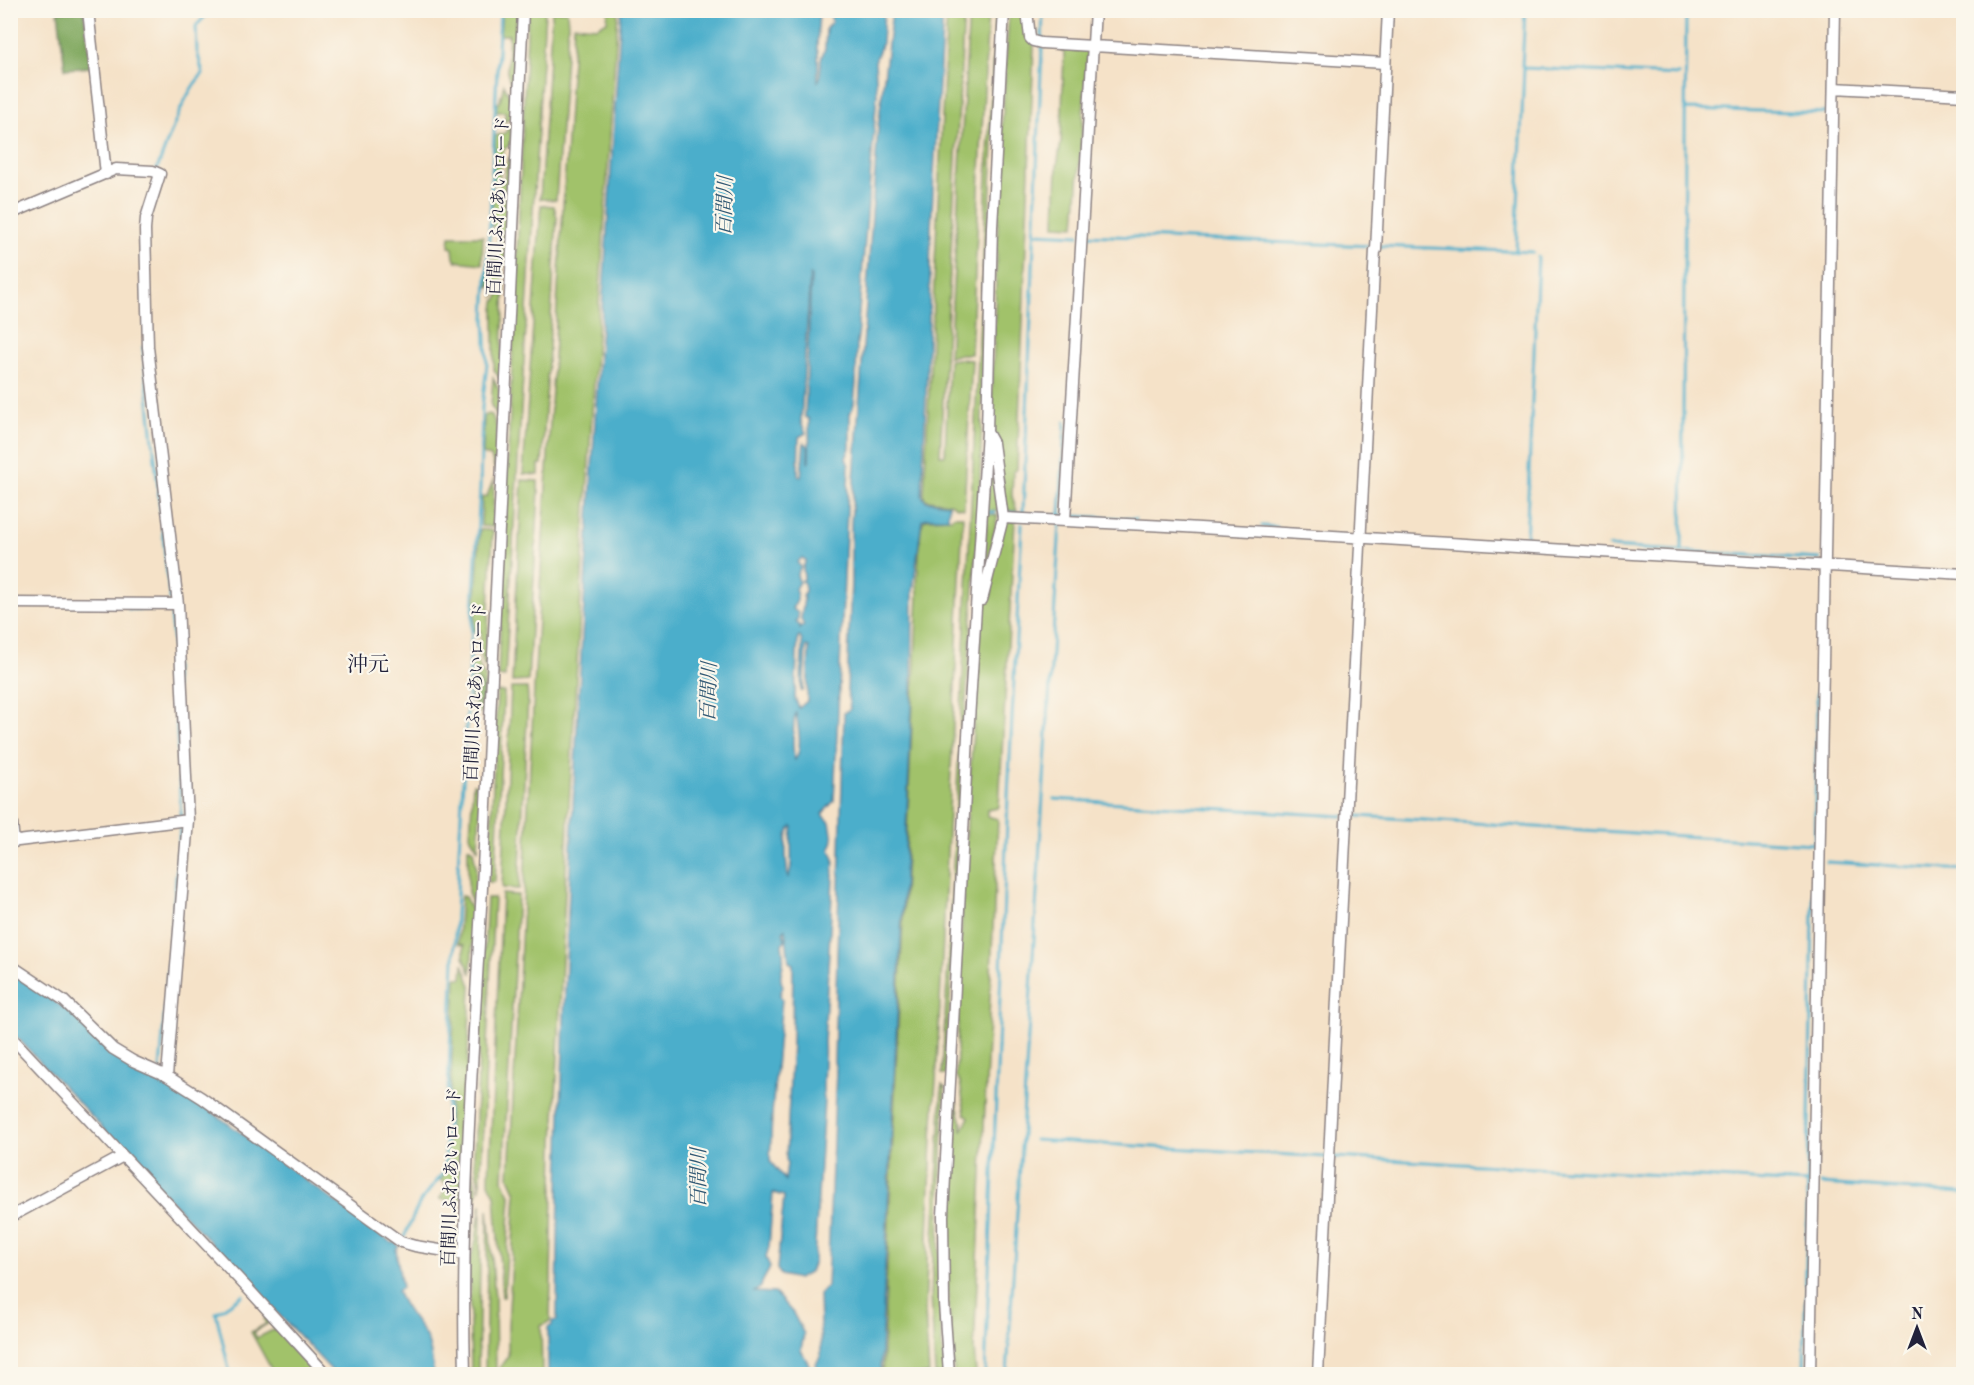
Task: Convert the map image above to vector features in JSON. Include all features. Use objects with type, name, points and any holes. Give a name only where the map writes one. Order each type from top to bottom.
[{"type":"street","points":[[87,10],[106,174]]},
{"type":"street","name":"百間川ふれあいロード","points":[[465,1374],[464,1254],[523,10]]},
{"type":"street","points":[[949,1374],[944,1303],[943,1216],[987,432],[992,227],[1004,10]]},
{"type":"street","points":[[1027,10],[1030,38],[1041,43],[1385,63]]},
{"type":"street","points":[[1063,518],[1095,10]]},
{"type":"street","points":[[1318,1374],[1388,10]]},
{"type":"street","points":[[1810,1374],[1835,10]]},
{"type":"street","points":[[1834,88],[1964,95]]},
{"type":"street","points":[[10,214],[116,169],[160,174],[146,218],[145,231],[148,347],[173,605],[183,820],[167,1076]]},
{"type":"street","points":[[977,608],[983,598],[1003,518],[993,443],[987,432]]},
{"type":"street","points":[[1003,518],[1063,518],[1361,534],[1964,574]]},
{"type":"street","points":[[10,603],[173,605]]},
{"type":"street","points":[[10,805],[12,842],[183,820]]},
{"type":"street","points":[[10,965],[64,1001],[113,1049],[167,1076],[202,1098],[401,1242],[464,1254]]},
{"type":"street","points":[[10,1036],[326,1374]]},
{"type":"street","points":[[10,1217],[123,1156]]},
{"type":"green space","points":[[58,11],[84,11],[91,67],[65,69]]},
{"type":"green space","points":[[502,11],[518,11],[513,92],[507,72],[509,35],[500,35]]},
{"type":"green space","points":[[528,11],[545,11],[505,677],[498,676]]},
{"type":"green space","points":[[552,11],[567,11],[568,26],[556,200],[540,199]]},
{"type":"green space","points":[[608,11],[618,11],[568,822],[554,1145],[550,1321],[541,1326],[542,1374],[501,1374],[500,1367],[508,1356],[516,1193],[509,1177],[535,670],[574,25],[597,27],[607,21]]},
{"type":"green space","points":[[947,11],[964,11],[940,455],[945,455],[949,360],[972,360],[964,508],[925,499],[924,495]]},
{"type":"green space","points":[[969,11],[988,11],[971,354],[949,357]]},
{"type":"green space","points":[[995,11],[999,11],[985,317],[979,514],[964,730],[946,1075],[944,1075],[942,1074]]},
{"type":"green space","points":[[1009,11],[1025,11],[1034,46],[1017,469],[1013,472],[1012,496],[1017,511],[1005,510],[999,440],[991,427],[1000,159]]},
{"type":"green space","points":[[1061,46],[1088,48],[1075,226],[1055,225],[1057,167],[1061,142],[1064,51],[1061,51]]},
{"type":"green space","points":[[504,84],[512,102],[512,116],[505,122],[505,112],[496,112]]},
{"type":"green space","points":[[512,123],[510,145],[503,150],[499,179],[493,183],[495,136],[505,133]]},
{"type":"green space","points":[[511,157],[507,234],[497,251],[499,228],[492,227],[493,190],[503,182],[508,159]]},
{"type":"green space","points":[[541,205],[554,206],[557,218],[542,464],[539,464],[539,475],[523,474]]},
{"type":"green space","points":[[450,236],[483,236],[482,264],[456,261],[453,248],[449,247]]},
{"type":"green space","points":[[506,243],[505,265],[503,267],[490,266],[491,259],[496,259]]},
{"type":"green space","points":[[489,271],[503,271],[503,277],[494,296],[493,287],[489,287]]},
{"type":"green space","points":[[505,285],[500,379],[494,370],[494,310],[495,302]]},
{"type":"green space","points":[[493,378],[499,390],[498,416],[491,406]]},
{"type":"green space","points":[[492,415],[497,428],[495,470],[491,457],[483,454],[484,416]]},
{"type":"green space","points":[[989,454],[999,510],[987,511]]},
{"type":"green space","points":[[494,478],[493,527],[481,526],[482,497],[487,496]]},
{"type":"green space","points":[[522,480],[538,481],[539,491],[528,681],[512,682]]},
{"type":"green space","points":[[987,514],[998,515],[983,582]]},
{"type":"green space","points":[[963,516],[925,1312],[929,1374],[882,1374],[921,528],[924,520],[952,518]]},
{"type":"green space","points":[[1009,521],[1015,521],[999,806],[987,810],[987,816],[998,819],[974,1349],[976,1374],[954,1374],[948,1295],[947,1213],[953,1090],[962,1131],[969,1117],[965,1114],[960,1082],[956,1077],[963,883],[981,609],[991,597],[995,559],[1004,525]]},
{"type":"green space","points":[[480,529],[493,531],[486,667],[480,652],[481,631],[474,631]]},
{"type":"green space","points":[[477,661],[485,678],[483,711],[479,713],[471,699],[472,662]]},
{"type":"green space","points":[[477,678],[483,691],[480,706],[475,703],[473,697],[473,679]]},
{"type":"green space","points":[[511,688],[527,688],[528,698],[519,889],[502,888]]},
{"type":"green space","points":[[497,692],[504,692],[495,882],[489,882]]},
{"type":"green space","points":[[473,784],[481,789],[478,849],[470,836]]},
{"type":"green space","points":[[468,847],[473,850],[476,866],[474,908],[468,892]]},
{"type":"green space","points":[[502,894],[518,895],[503,1180],[511,1197],[504,1297],[502,1297],[495,1195],[489,1183]]},
{"type":"green space","points":[[461,896],[465,897],[474,916],[471,974],[464,957],[464,945],[458,944]]},
{"type":"green space","points":[[487,898],[494,898],[480,1190],[474,1156]]},
{"type":"green space","points":[[463,964],[471,986],[461,1201],[440,1199],[448,1185],[440,1180],[445,1173],[447,1158],[456,978],[462,978]]},
{"type":"green space","points":[[942,1085],[945,1088],[939,1267],[945,1374],[935,1374],[931,1295]]},
{"type":"green space","points":[[472,1170],[477,1192],[469,1241]]},
{"type":"green space","points":[[481,1204],[478,1374],[471,1374],[469,1264],[476,1240]]},
{"type":"green space","points":[[488,1209],[495,1299],[496,1374],[485,1374]]},
{"type":"green space","points":[[268,1317],[320,1374],[274,1374],[251,1332],[266,1324],[264,1319]],"holes":[[[270,1322],[275,1329],[257,1338],[254,1332]]]},
{"type":"water","name":"百間川","points":[[621,11],[819,11],[818,81],[825,48],[826,28],[832,22],[829,11],[884,11],[882,43],[875,61],[877,94],[858,324],[856,383],[854,404],[850,414],[850,448],[846,458],[849,466],[834,801],[822,814],[830,822],[833,840],[830,849],[834,859],[824,1042],[824,1100],[814,1261],[810,1272],[798,1279],[781,1275],[777,1269],[784,1196],[773,1193],[769,1247],[766,1257],[770,1267],[761,1287],[754,1292],[775,1293],[793,1313],[804,1334],[801,1350],[814,1374],[548,1374],[548,1328],[552,1325],[552,1321],[557,1320],[565,992],[580,665]],"holes":[[[810,275],[805,417],[809,419],[809,461],[808,446],[804,442],[801,477],[798,476],[799,437],[806,433],[801,422]],[[802,558],[806,560],[803,567],[804,579],[801,581],[804,583],[805,591],[801,619],[804,626],[801,626],[800,630],[796,622],[798,613],[792,608],[797,599],[795,589],[799,582],[797,574],[801,567],[797,562]],[[798,637],[802,642],[801,691],[803,691],[806,646],[809,647],[807,701],[799,708],[795,698]],[[796,713],[799,750],[795,760],[793,744]],[[792,826],[791,866],[788,878],[787,837]],[[785,929],[789,962],[793,964],[792,1042],[785,1180],[770,1161],[782,999],[780,995],[783,986],[781,978],[782,944],[785,940],[783,932]]]},
{"type":"water","points":[[892,11],[943,11],[931,229],[922,496],[926,501],[949,504],[948,518],[922,520],[913,590],[912,707],[880,1374],[814,1374],[818,1373],[816,1364],[821,1355],[819,1294],[827,1286],[836,1070],[834,1062],[844,713],[850,709],[847,690],[851,524],[878,127]]},
{"type":"water","points":[[11,971],[71,1013],[96,1040],[117,1056],[182,1090],[392,1243],[395,1242],[399,1246],[396,1250],[402,1288],[397,1291],[405,1307],[426,1336],[434,1374],[335,1374],[11,1031]]},
{"type":"waterway","points":[[157,169],[189,92],[203,74],[197,51],[196,26],[211,10]]},
{"type":"waterway","points":[[404,1237],[420,1202],[444,1172],[459,850],[480,488],[482,407],[487,364],[485,319],[500,10]]},
{"type":"waterway","points":[[1042,42],[1043,10]]},
{"type":"waterway","points":[[1525,10],[1522,66],[1524,68],[1679,75]]},
{"type":"waterway","points":[[1682,551],[1686,10]]},
{"type":"waterway","points":[[1023,513],[1042,47]]},
{"type":"waterway","points":[[1516,252],[1524,68]]},
{"type":"waterway","points":[[1685,109],[1829,113]]},
{"type":"waterway","points":[[1035,233],[1079,235]]},
{"type":"waterway","points":[[1085,235],[1374,246]]},
{"type":"waterway","points":[[1380,246],[1533,252]]},
{"type":"waterway","points":[[1526,543],[1538,257]]},
{"type":"waterway","points":[[143,347],[170,600]]},
{"type":"waterway","points":[[1060,515],[1065,422]]},
{"type":"waterway","points":[[988,512],[995,512]]},
{"type":"waterway","points":[[1008,513],[1135,519]]},
{"type":"waterway","points":[[1007,1374],[1060,523]]},
{"type":"waterway","points":[[985,1374],[1008,796],[1022,524]]},
{"type":"waterway","points":[[1262,526],[1276,527]]},
{"type":"waterway","points":[[1609,547],[1820,559]]},
{"type":"waterway","points":[[160,1069],[181,817],[171,607]]},
{"type":"waterway","points":[[129,609],[171,609]]},
{"type":"waterway","points":[[1804,1374],[1818,656]]},
{"type":"waterway","points":[[1054,799],[1343,816]]},
{"type":"waterway","points":[[1358,816],[1814,844]]},
{"type":"waterway","points":[[1827,862],[1964,870]]},
{"type":"waterway","points":[[1034,1140],[1326,1157]]},
{"type":"waterway","points":[[1334,1157],[1808,1183]]},
{"type":"waterway","points":[[1821,1184],[1964,1193]]},
{"type":"waterway","points":[[230,1374],[216,1313],[243,1295]]},
{"type":"district","name":"沖元","points":[[368,664]]}]
